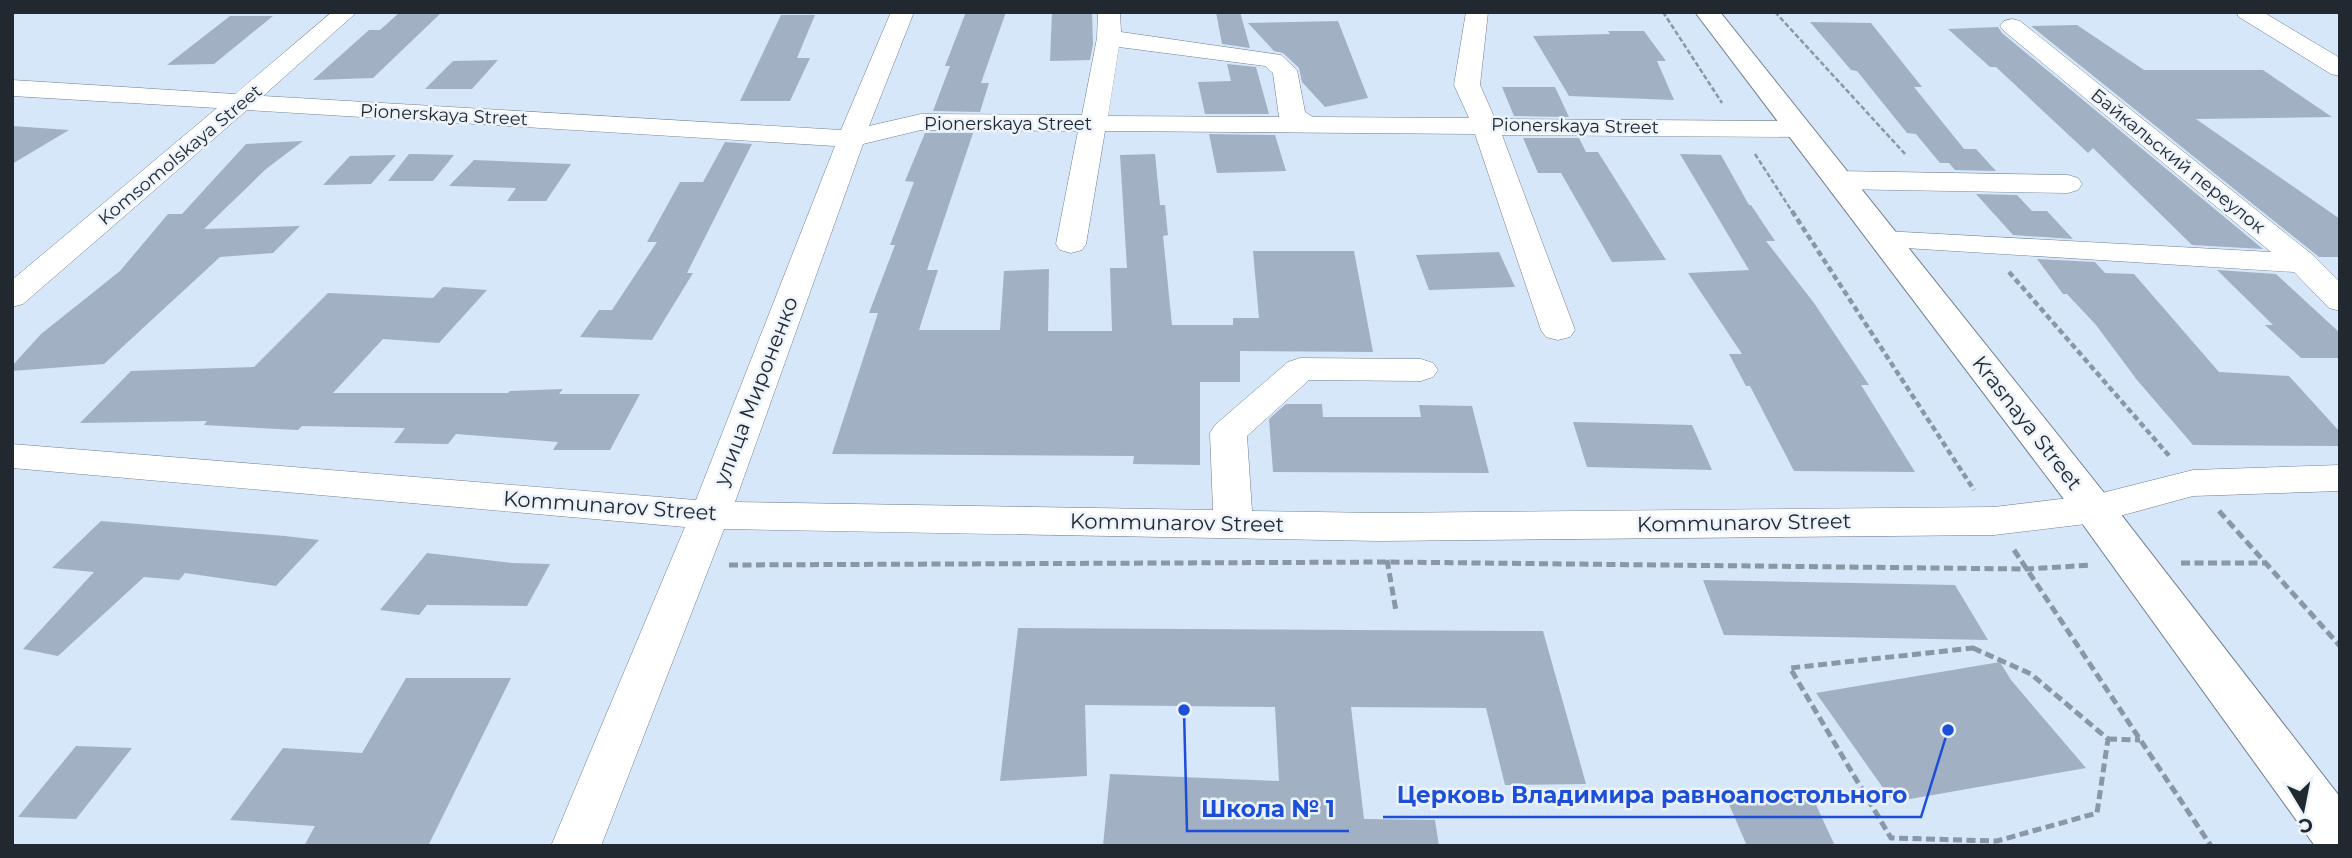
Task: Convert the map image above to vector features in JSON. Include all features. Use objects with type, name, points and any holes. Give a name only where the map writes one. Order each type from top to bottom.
[{"type":"main road","name":"Krasnaya Street","points":[[1707,12],[2094,509],[2340,838]]},
{"type":"street","name":"Komsomolskaya Street","points":[[12,297],[346,12]]},
{"type":"street","name":"улица Мироненко","points":[[576,846],[710,515],[851,139],[904,12]]},
{"type":"street","points":[[2247,12],[2340,69]]},
{"type":"street","points":[[1071,244],[1094,124],[1109,25],[1272,60],[1285,70],[1292,116],[1308,125]]},
{"type":"street","name":"Байкальский переулок","points":[[2012,26],[2303,263],[2340,301]]},
{"type":"street","name":"Pionerskaya Street","points":[[12,88],[851,139],[921,122],[1797,129]]},
{"type":"street","points":[[1837,180],[2068,184]]},
{"type":"street","points":[[1884,240],[2303,263]]},
{"type":"street","points":[[1233,524],[1228,433],[1300,369],[1421,370]]},
{"type":"street","name":"Kommunarov Street","points":[[12,456],[710,515],[1233,524],[1384,545],[1994,521],[2094,509],[2193,483],[2340,478]]},
{"type":"lane","points":[[1478,12],[1467,85],[1485,125],[1558,330]]},
{"type":"path","points":[[1663,12],[1994,521],[2211,846]]},
{"type":"path","points":[[1775,12],[1929,181]]},
{"type":"path","points":[[1985,245],[2340,646]]},
{"type":"path","points":[[690,564],[764,566],[1384,545],[2027,569],[2134,563],[2265,563]]},
{"type":"path","points":[[1384,545],[1396,611]]},
{"type":"path","points":[[2108,739],[2097,813],[1997,841],[1891,838],[1790,668],[1973,648],[2031,674],[2108,739],[2140,740]]},
{"type":"building","points":[[400,12],[442,12],[373,78],[313,80],[369,30],[380,30]]},
{"type":"building","points":[[966,12],[1006,12],[981,83],[989,83],[980,112],[933,111],[950,66],[945,66]]},
{"type":"building","points":[[1052,12],[1092,12],[1093,44],[1090,60],[1050,61]]},
{"type":"building","points":[[1216,12],[1240,12],[1250,48],[1222,44]]},
{"type":"building","points":[[781,15],[815,15],[797,58],[810,58],[790,101],[740,101]]},
{"type":"building","points":[[230,16],[273,16],[214,64],[167,65]]},
{"type":"building","points":[[1338,21],[1368,98],[1325,107],[1302,82],[1299,68],[1283,53],[1274,51],[1248,23]]},
{"type":"building","points":[[1810,22],[1871,23],[1922,87],[1914,87],[1964,149],[1976,149],[1996,171],[1955,170],[1949,163],[1940,163],[1916,134],[1907,133],[1857,71],[1851,70]]},
{"type":"building","points":[[2077,25],[2144,70],[2263,70],[2332,117],[2196,119],[2340,219],[2340,257],[2319,257],[2031,26]]},
{"type":"building","points":[[1998,27],[2263,249],[2192,245],[2093,148],[2088,153],[1996,67],[1990,67],[1948,29]]},
{"type":"building","points":[[1608,31],[1644,31],[1666,61],[1657,61],[1674,100],[1569,96],[1533,36],[1610,34]]},
{"type":"building","points":[[498,60],[472,89],[425,89],[453,61]]},
{"type":"building","points":[[1227,64],[1256,67],[1269,114],[1205,114],[1198,82],[1231,81]]},
{"type":"building","points":[[1502,87],[1555,87],[1569,117],[1514,116]]},
{"type":"building","points":[[12,126],[69,130],[12,164]]},
{"type":"building","points":[[925,133],[973,133],[927,270],[938,270],[919,330],[1000,330],[1004,271],[1049,269],[1048,331],[1112,331],[1110,268],[1127,268],[1120,155],[1155,154],[1160,205],[1165,205],[1168,235],[1163,236],[1172,325],[1233,325],[1233,318],[1259,318],[1253,251],[1354,251],[1373,352],[1240,351],[1240,382],[1200,382],[1200,465],[1133,464],[1134,456],[832,454],[878,313],[869,313],[895,245],[890,245],[914,182],[905,181]]},
{"type":"building","points":[[1209,134],[1275,135],[1286,171],[1217,173]]},
{"type":"building","points":[[1523,138],[1579,138],[1586,152],[1598,152],[1666,260],[1612,262],[1561,173],[1538,173]]},
{"type":"building","points":[[303,141],[266,169],[204,229],[300,226],[273,253],[220,257],[104,364],[12,371],[12,366],[41,334],[120,271],[168,214],[182,214],[246,144]]},
{"type":"building","points":[[725,142],[752,144],[687,273],[693,273],[652,340],[580,337],[599,310],[612,310],[657,242],[647,242],[680,182],[703,182]]},
{"type":"building","points":[[409,154],[454,155],[433,181],[388,181]]},
{"type":"building","points":[[1680,154],[1721,155],[1749,205],[1775,241],[1766,241],[1814,303],[1869,385],[1861,385],[1915,472],[1794,471],[1750,386],[1746,386],[1729,354],[1742,354],[1688,273],[1749,270]]},
{"type":"building","points":[[396,155],[371,184],[323,185],[350,156]]},
{"type":"building","points":[[474,160],[571,164],[546,201],[507,201],[516,188],[449,186]]},
{"type":"building","points":[[1976,194],[2017,195],[2032,211],[2047,211],[2073,239],[2013,235]]},
{"type":"building","points":[[1499,252],[1515,287],[1429,290],[1416,255]]},
{"type":"building","points":[[2037,259],[2095,262],[2105,273],[2134,274],[2219,372],[2289,376],[2340,432],[2340,446],[2193,445],[2137,380],[2096,325],[2067,294],[2063,294]]},
{"type":"building","points":[[2217,270],[2276,274],[2340,333],[2340,358],[2301,358],[2265,325],[2273,325]]},
{"type":"building","points":[[443,287],[487,290],[439,343],[383,339],[333,393],[508,393],[563,389],[559,394],[640,394],[610,450],[553,450],[558,442],[456,434],[448,444],[394,443],[405,428],[302,426],[298,430],[204,425],[207,421],[80,423],[131,371],[254,367],[328,293],[433,298]]},
{"type":"building","points":[[1286,404],[1322,404],[1323,417],[1421,417],[1419,405],[1472,406],[1489,473],[1273,472],[1269,419]]},
{"type":"building","points":[[1573,422],[1692,425],[1712,470],[1587,467]]},
{"type":"building","points":[[101,521],[319,540],[276,586],[185,573],[179,580],[144,577],[58,656],[23,649],[94,572],[52,568]]},
{"type":"building","points":[[427,553],[512,563],[550,564],[527,606],[427,605],[419,615],[380,610]]},
{"type":"building","points":[[1703,580],[1955,585],[1988,640],[1724,635]]},
{"type":"building","points":[[1018,628],[1543,631],[1586,784],[1505,785],[1486,708],[1351,707],[1364,819],[1435,820],[1439,846],[1103,846],[1110,774],[1279,781],[1275,707],[1085,705],[1087,776],[1000,781]]},
{"type":"building","points":[[2000,662],[2011,680],[2086,768],[1893,802],[1816,693]]},
{"type":"building","points":[[406,678],[511,678],[428,846],[304,846],[315,826],[230,820],[283,748],[362,753]]},
{"type":"building","points":[[76,746],[132,748],[76,819],[18,817]]},
{"type":"building","points":[[1811,794],[1835,846],[1747,846],[1725,795]]},
{"type":"place","name":"Школа № 1","points":[[1184,710]]},
{"type":"place","name":"Церковь Владимира равноапостольного","points":[[1948,730]]}]
